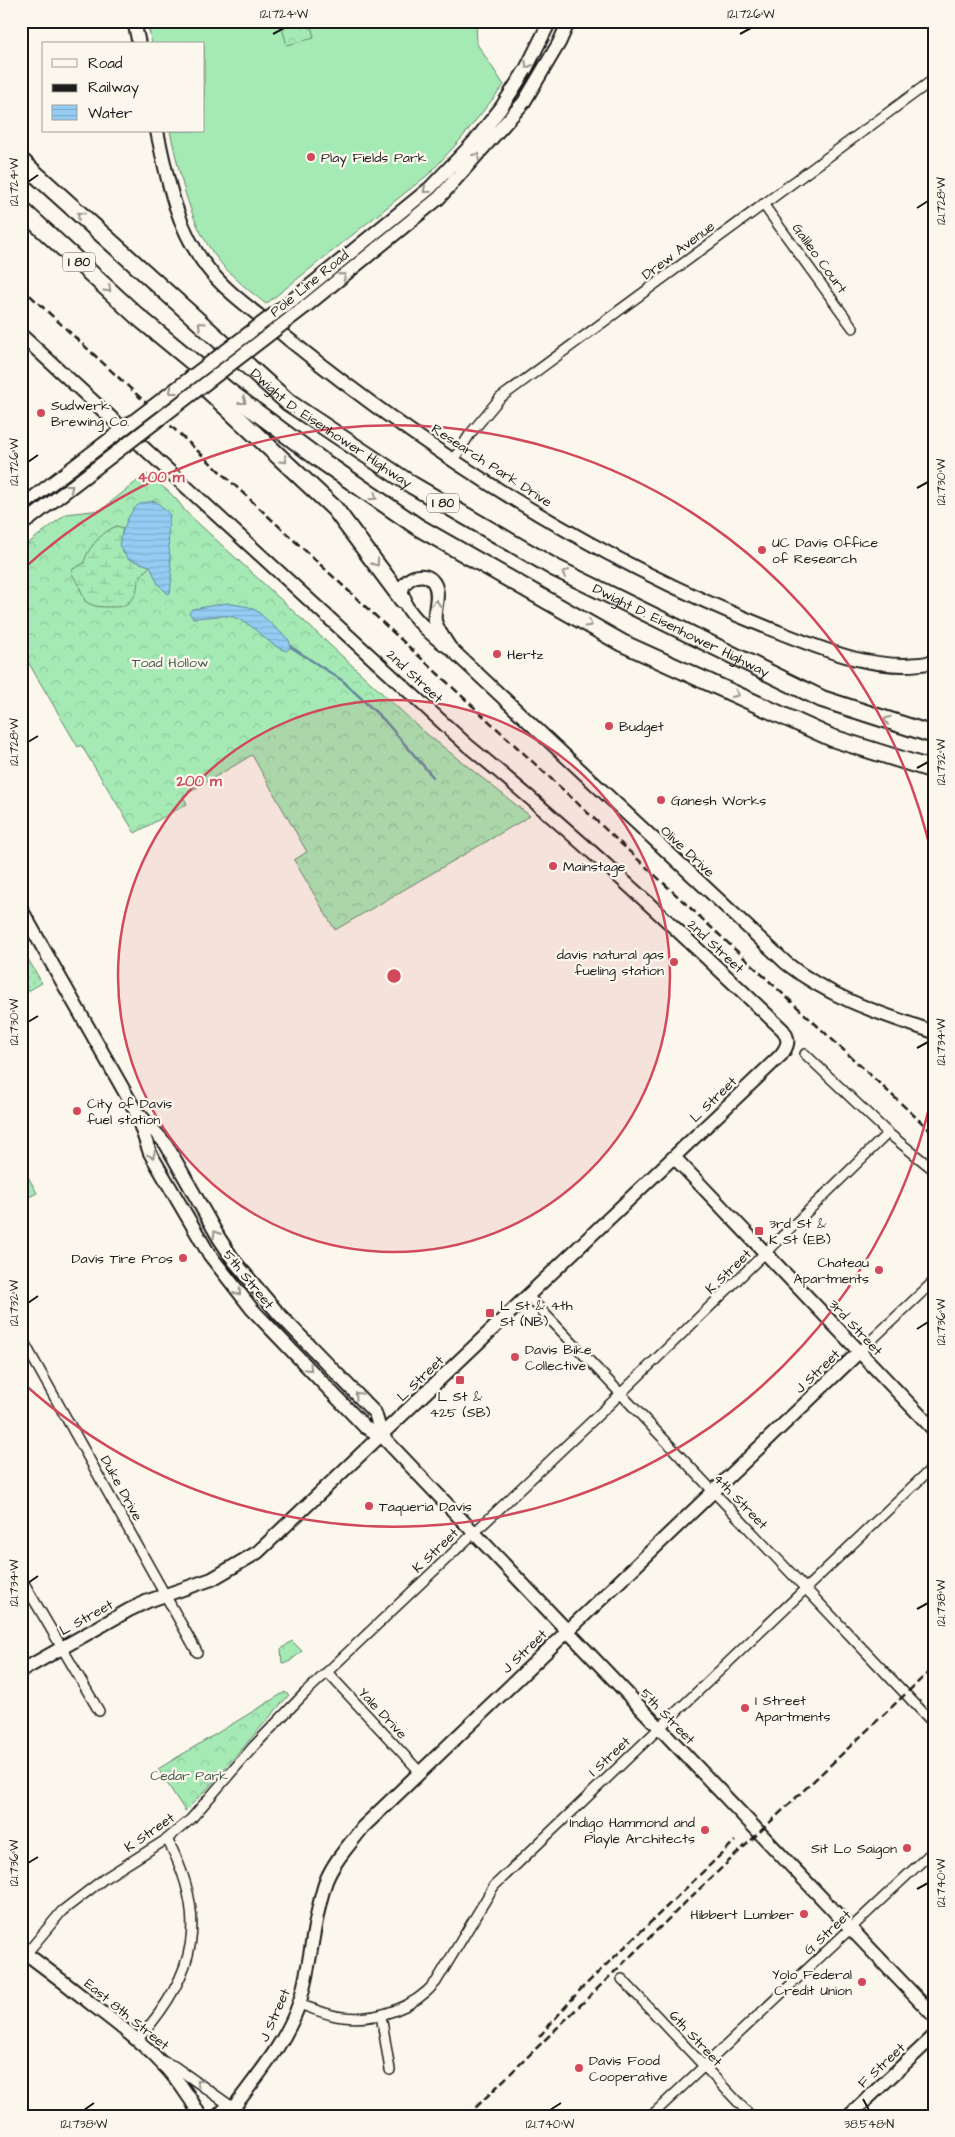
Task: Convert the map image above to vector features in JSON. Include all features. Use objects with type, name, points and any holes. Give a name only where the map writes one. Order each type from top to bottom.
[{"type":"highway","name":"Dwight D. Eisenhower Highway","points":[[21,161],[289,403],[412,485],[555,568],[822,699],[934,735]]},
{"type":"highway","name":"I 80","points":[[21,209],[137,316],[228,391],[306,449],[426,532],[622,643],[832,738],[934,770]]},
{"type":"highway","points":[[137,316],[185,368],[334,509],[403,600]]},
{"type":"street","points":[[134,21],[139,42]]},
{"type":"street","name":"Pole Line Road","points":[[22,507],[294,298],[430,188],[475,141],[501,108],[526,69],[550,21]]},
{"type":"street","name":"Pole Line Road","points":[[26,522],[305,307],[439,198],[524,102],[559,43],[569,21]]},
{"type":"street","name":"Drew Avenue","points":[[454,459],[470,434],[500,398],[934,79]]},
{"type":"street","name":"Research Park Drive","points":[[157,132],[180,220],[190,242],[206,266],[226,288],[320,364],[398,422],[566,530],[636,567],[739,616],[796,639],[867,661],[893,666],[911,666],[934,662]]},
{"type":"street","name":"Galileo Court","points":[[764,204],[853,328]]},
{"type":"street","name":"2nd Street","points":[[21,335],[467,745],[535,801],[700,951],[783,1030],[788,1038]]},
{"type":"street","name":"Olive Drive","points":[[450,648],[435,621],[436,590],[431,580],[422,576],[409,579],[402,590],[403,600],[438,642],[450,648],[801,975],[859,1007],[934,1032]]},
{"type":"street","name":"5th Street","points":[[21,909],[135,1110],[150,1153],[218,1266],[252,1309],[365,1427],[382,1436],[934,2016]]},
{"type":"street","name":"L Street","points":[[21,1671],[129,1610],[148,1601],[212,1579],[258,1552],[781,1055],[788,1038]]},
{"type":"street","points":[[805,1054],[888,1133],[934,1170]]},
{"type":"street","name":"5th Street","points":[[135,1110],[166,1144],[215,1231],[235,1262],[278,1313],[375,1413],[382,1436]]},
{"type":"street","name":"K Street","points":[[23,1954],[50,1924],[80,1897],[167,1839],[191,1819],[254,1746],[327,1672],[620,1394],[888,1133]]},
{"type":"street","name":"3rd Street","points":[[674,1158],[934,1430]]},
{"type":"street","name":"J Street","points":[[218,2116],[225,2109],[234,2111],[280,2043],[298,2004],[318,1908],[327,1879],[343,1852],[363,1827],[934,1281]]},
{"type":"street","name":"4th Street","points":[[528,1296],[934,1724]]},
{"type":"street","name":"Duke Drive","points":[[21,1337],[197,1652]]},
{"type":"street","name":"I Street","points":[[298,2004],[341,2017],[364,2018],[381,2015],[411,2004],[428,1992],[494,1886],[934,1466]]},
{"type":"street","points":[[21,1578],[99,1711]]},
{"type":"street","name":"Yale Drive","points":[[327,1672],[420,1772]]},
{"type":"street","points":[[138,2039],[174,1993],[186,1965],[192,1937],[189,1890],[180,1863],[167,1839]]},
{"type":"street","name":"G Street","points":[[652,2116],[934,1850]]},
{"type":"street","name":"East 8th Street","points":[[23,1954],[138,2039],[162,2061],[179,2081],[200,2116]]},
{"type":"street","name":"6th Street","points":[[622,1979],[751,2116]]},
{"type":"street","points":[[381,2015],[390,2070]]},
{"type":"street","name":"F Street","points":[[849,2116],[934,2036]]},
{"type":"street","points":[[162,2061],[174,2066],[234,2111],[245,2116]]},
{"type":"street","points":[[21,2113],[24,2116]]},
{"type":"green space","name":"Play Fields Park","points":[[147,21],[476,21],[477,44],[504,85],[460,140],[430,173],[266,304],[234,277],[208,245],[198,228],[179,171],[170,132],[205,132],[205,42],[152,42]]},
{"type":"green space","points":[[280,21],[310,21],[314,38],[287,45]]},
{"type":"green space","name":"Toad Hollow","points":[[146,474],[177,500],[185,511],[423,731],[530,816],[335,930],[294,860],[307,852],[252,755],[183,796],[187,804],[135,833],[81,745],[78,747],[21,650],[21,549],[66,514],[101,510]]},
{"type":"green space","points":[[117,526],[123,528],[121,545],[124,554],[134,561],[150,566],[138,579],[134,596],[123,606],[94,606],[85,601],[78,583],[71,573],[73,569],[84,563],[88,552],[96,541],[106,532]]},
{"type":"green space","points":[[21,947],[42,983],[21,995]]},
{"type":"green space","points":[[21,1164],[37,1193],[21,1201]]},
{"type":"green space","points":[[292,1641],[302,1651],[289,1662],[282,1663],[281,1649]]},
{"type":"green space","name":"Cedar Park","points":[[285,1692],[289,1695],[206,1790],[185,1811],[158,1769]]},
{"type":"water","points":[[156,501],[170,515],[168,534],[171,583],[170,593],[168,594],[158,584],[150,566],[128,559],[119,545],[132,511],[140,504]]},
{"type":"water","points":[[227,603],[249,607],[257,611],[289,640],[291,647],[286,651],[279,648],[247,624],[233,617],[193,618],[189,613],[192,609]]},
{"type":"waterway","points":[[291,647],[343,681],[384,720],[433,777]]},
{"type":"railway","points":[[21,287],[934,1134]]},
{"type":"railway","points":[[467,2116],[691,1897],[934,1667]]},
{"type":"railway","points":[[539,2037],[580,1990],[735,1841]]},
{"type":"place","name":"Play Fields Park","points":[[311,157]]},
{"type":"place","name":"Sudwerk Brewing Co.","points":[[41,413]]},
{"type":"place","name":"UC Davis Office of Research","points":[[762,550]]},
{"type":"place","name":"Hertz","points":[[497,654]]},
{"type":"place","name":"Budget","points":[[609,726]]},
{"type":"place","name":"Ganesh Works","points":[[661,800]]},
{"type":"place","name":"Mainstage","points":[[553,866]]},
{"type":"place","name":"davis natural gas fueling station","points":[[674,962]]},
{"type":"place","name":"City of Davis fuel station","points":[[77,1111]]},
{"type":"place","name":"3rd St & K St (EB)","points":[[759,1231]]},
{"type":"place","name":"Davis Tire Pros","points":[[183,1258]]},
{"type":"place","name":"Chateau Apartments","points":[[879,1270]]},
{"type":"place","name":"L St & 4th St (NB)","points":[[490,1313]]},
{"type":"place","name":"Davis Bike Collective","points":[[515,1357]]},
{"type":"place","name":"L St & 425 (SB)","points":[[460,1380]]},
{"type":"place","name":"Taqueria Davis","points":[[369,1506]]},
{"type":"place","name":"I Street Apartments","points":[[745,1708]]},
{"type":"place","name":"Indigo Hammond and Playle Architects","points":[[705,1830]]},
{"type":"place","name":"Sit Lo Saigon","points":[[907,1848]]},
{"type":"place","name":"Hibbert Lumber","points":[[804,1914]]},
{"type":"place","name":"Yolo Federal Credit Union","points":[[862,1982]]},
{"type":"place","name":"Davis Food Cooperative","points":[[579,2068]]}]
